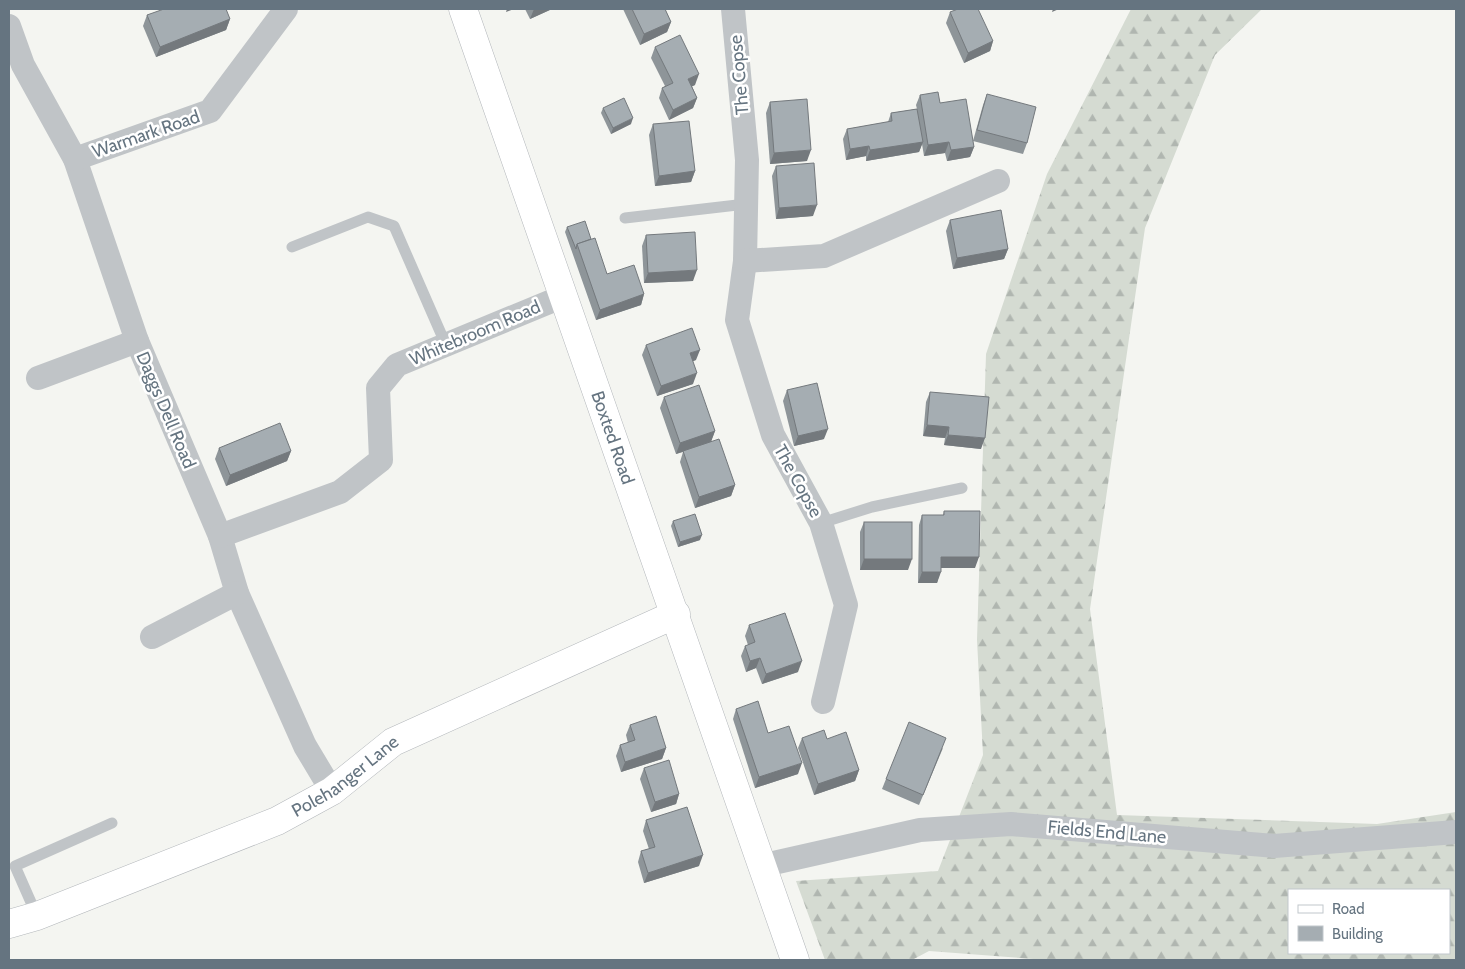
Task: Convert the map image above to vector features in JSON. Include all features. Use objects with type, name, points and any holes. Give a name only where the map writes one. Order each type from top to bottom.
[{"type":"street","name":"Warmark Road","points":[[75,159],[210,111],[286,9]]},
{"type":"street","name":"Boxted Road","points":[[463,9],[676,614],[760,866],[795,960]]},
{"type":"street","name":"The Copse","points":[[733,9],[747,160],[745,261],[737,320],[773,435],[821,523],[846,605],[823,702]]},
{"type":"street","name":"Daggs Dell Road","points":[[9,26],[16,68],[75,159],[137,341],[220,536],[237,594],[305,746],[332,791]]},
{"type":"street","points":[[745,261],[824,256],[998,181]]},
{"type":"street","name":"Whitebroom Road","points":[[220,536],[340,492],[381,460],[378,388],[397,365],[564,296]]},
{"type":"street","points":[[38,378],[137,341]]},
{"type":"street","points":[[152,636],[237,594]]},
{"type":"street","name":"Polehanger Lane","points":[[9,924],[37,916],[277,821],[332,791],[393,742],[676,614]]},
{"type":"street","name":"Fields End Lane","points":[[760,866],[920,830],[1012,824],[1274,846],[1456,832]]},
{"type":"lane","points":[[625,218],[746,204]]},
{"type":"lane","points":[[292,247],[368,217],[394,226],[446,345]]},
{"type":"lane","points":[[821,523],[872,507],[962,488]]},
{"type":"lane","points":[[37,916],[15,866],[112,823]]},
{"type":"green space","points":[[1131,9],[1262,9],[1215,55],[1145,228],[1090,609],[1117,815],[1377,824],[1456,812],[1456,960],[1047,960],[929,951],[912,960],[825,960],[796,881],[938,871],[983,755],[977,640],[986,354],[1047,174]]},
{"type":"building","points":[[164,9],[226,9],[230,19],[160,47],[147,15]]},
{"type":"building","points":[[632,9],[665,9],[671,22],[644,34]]},
{"type":"building","points":[[958,9],[978,9],[993,41],[968,53],[950,12]]},
{"type":"building","points":[[680,35],[699,74],[688,79],[697,98],[673,110],[662,88],[673,83],[655,47]]},
{"type":"building","points":[[938,92],[940,103],[966,99],[974,147],[951,150],[949,142],[928,145],[920,95]]},
{"type":"building","points":[[987,94],[1036,107],[1027,143],[977,130]]},
{"type":"building","points":[[624,98],[633,118],[613,128],[603,108]]},
{"type":"building","points":[[807,99],[811,150],[774,153],[770,102]]},
{"type":"building","points":[[917,109],[923,142],[870,150],[869,146],[850,149],[847,129],[892,121],[891,113]]},
{"type":"building","points":[[689,121],[695,171],[659,176],[653,124]]},
{"type":"building","points":[[814,163],[817,205],[779,208],[776,166]]},
{"type":"building","points":[[1001,210],[1008,249],[957,258],[950,220]]},
{"type":"building","points":[[585,221],[591,239],[577,244],[576,249],[567,227]]},
{"type":"building","points":[[695,232],[697,270],[648,273],[646,235]]},
{"type":"building","points":[[595,238],[607,274],[634,265],[644,294],[600,310],[577,244]]},
{"type":"building","points":[[692,328],[700,350],[690,353],[697,373],[661,386],[646,345]]},
{"type":"building","points":[[817,383],[828,429],[798,436],[787,390]]},
{"type":"building","points":[[699,385],[715,431],[680,443],[664,397]]},
{"type":"building","points":[[930,392],[989,397],[985,438],[948,435],[949,427],[927,425]]},
{"type":"building","points":[[280,423],[291,451],[230,475],[219,448]]},
{"type":"building","points":[[719,439],[735,485],[699,497],[683,451]]},
{"type":"building","points":[[944,511],[980,511],[979,557],[941,557],[941,572],[922,572],[922,515],[944,515]]},
{"type":"building","points":[[695,514],[702,535],[680,542],[673,521]]},
{"type":"building","points":[[864,522],[912,522],[912,559],[864,559]]},
{"type":"building","points":[[785,613],[802,661],[766,674],[760,658],[750,661],[745,646],[755,642],[749,625]]},
{"type":"building","points":[[758,701],[768,733],[789,726],[802,763],[759,777],[736,709]]},
{"type":"building","points":[[656,716],[666,748],[625,762],[620,745],[635,740],[630,725]]},
{"type":"building","points":[[909,722],[946,738],[923,795],[886,779]]},
{"type":"building","points":[[824,730],[827,739],[846,732],[859,770],[818,784],[802,738]]},
{"type":"building","points":[[669,760],[679,794],[655,802],[644,768]]},
{"type":"building","points":[[687,807],[703,855],[648,873],[641,851],[655,847],[646,820]]}]
